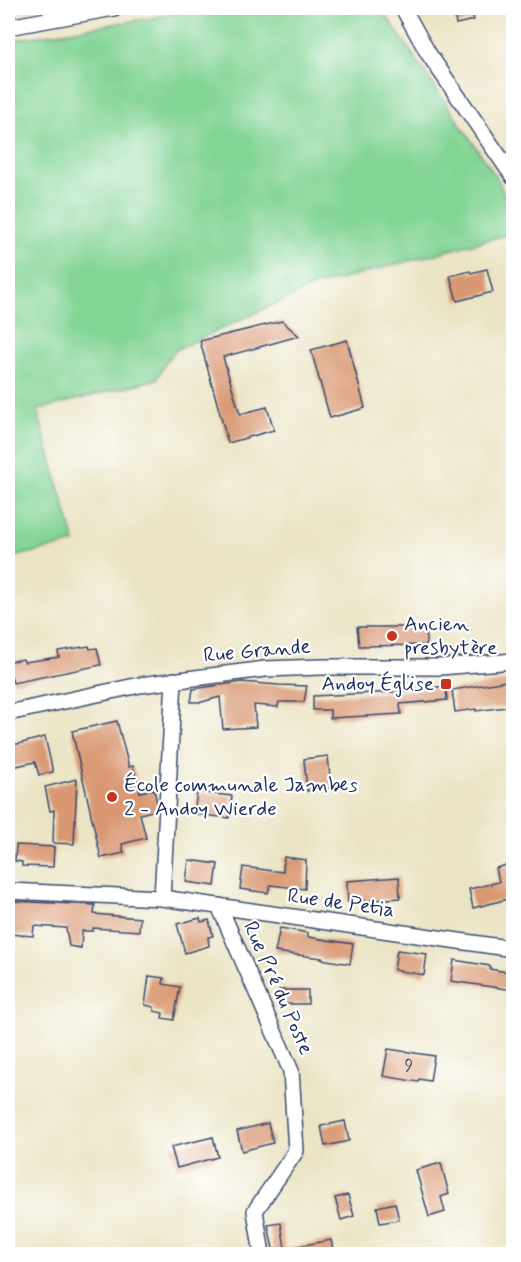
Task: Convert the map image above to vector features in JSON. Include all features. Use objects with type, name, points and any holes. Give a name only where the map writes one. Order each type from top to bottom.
[{"type":"street","points":[[8,27],[114,8]]},
{"type":"street","points":[[403,8],[428,53],[513,178]]},
{"type":"street","name":"Rue Grande","points":[[8,713],[140,685],[266,669],[440,667],[513,661]]},
{"type":"street","points":[[162,898],[174,680]]},
{"type":"street","name":"Rue de Petia","points":[[8,891],[162,898],[513,949]]},
{"type":"street","name":"Rue Pré du Poste","points":[[219,906],[291,1071],[296,1151],[255,1211],[262,1254]]},
{"type":"green space","points":[[212,8],[381,8],[499,181],[513,220],[513,233],[312,287],[177,349],[167,360],[157,379],[37,410],[75,543],[8,558],[8,41]]},
{"type":"building","points":[[453,8],[471,8],[474,20],[456,24]]},
{"type":"building","points":[[487,269],[493,292],[457,301],[450,276]]},
{"type":"building","points":[[282,321],[299,336],[223,357],[240,414],[267,407],[274,430],[228,443],[200,341]]},
{"type":"building","points":[[347,340],[365,408],[330,418],[311,350]]},
{"type":"building","name":"Ancien presbytère","points":[[357,627],[426,627],[426,645],[359,646]]},
{"type":"building","points":[[89,646],[90,649],[97,648],[101,665],[13,683],[11,676],[8,676],[8,662],[59,657],[58,651]]},
{"type":"building","points":[[513,680],[513,706],[455,712],[452,690]]},
{"type":"building","points":[[242,682],[307,686],[304,702],[279,702],[278,707],[254,705],[256,727],[223,729],[220,697],[202,702],[191,702],[193,689]]},
{"type":"building","points":[[446,686],[447,700],[400,704],[401,714],[330,718],[330,710],[313,710],[313,696],[396,692]]},
{"type":"building","points":[[117,721],[129,767],[133,766],[140,792],[154,789],[157,810],[140,814],[146,838],[122,844],[124,853],[101,858],[72,731]]},
{"type":"building","points":[[45,737],[53,772],[39,775],[35,762],[8,768],[8,744],[18,744]]},
{"type":"building","points":[[328,756],[331,788],[307,791],[304,759]]},
{"type":"building","points":[[77,779],[74,844],[53,843],[54,810],[50,811],[45,787]]},
{"type":"building","points":[[197,792],[232,796],[229,818],[194,814]]},
{"type":"building","points":[[16,845],[54,847],[53,867],[22,866],[22,862],[15,861]]},
{"type":"building","points":[[284,857],[306,860],[305,889],[270,885],[268,893],[240,889],[243,867],[283,872]]},
{"type":"building","points":[[189,860],[218,864],[215,886],[186,882]]},
{"type":"building","points":[[510,864],[513,878],[508,880],[512,898],[473,908],[469,889],[499,882],[496,868]]},
{"type":"building","points":[[399,877],[400,898],[348,902],[347,881]]},
{"type":"building","points":[[9,901],[95,905],[94,914],[140,918],[139,931],[93,928],[93,931],[82,931],[81,948],[69,946],[66,928],[34,926],[33,936],[8,934]]},
{"type":"building","points":[[200,918],[201,922],[209,920],[213,936],[208,937],[209,946],[185,953],[177,924]]},
{"type":"building","points":[[280,928],[308,933],[308,937],[353,944],[350,964],[275,952]]},
{"type":"building","points":[[397,950],[427,954],[424,975],[394,970]]},
{"type":"building","points":[[454,960],[490,966],[490,969],[513,973],[513,990],[451,981]]},
{"type":"building","points":[[149,976],[164,978],[163,984],[180,987],[174,1020],[162,1018],[163,1013],[154,1011],[154,1007],[145,1005]]},
{"type":"building","points":[[279,990],[308,990],[308,1004],[279,1004]]},
{"type":"building","points":[[388,1049],[434,1056],[430,1081],[419,1079],[418,1082],[383,1076]]},
{"type":"building","points":[[345,1121],[349,1141],[325,1146],[321,1126]]},
{"type":"building","points":[[268,1123],[273,1143],[242,1151],[237,1131]]},
{"type":"building","points":[[213,1137],[218,1157],[177,1168],[171,1147]]},
{"type":"building","points":[[441,1163],[449,1194],[441,1197],[445,1212],[429,1217],[416,1170]]},
{"type":"building","points":[[348,1195],[354,1216],[341,1220],[335,1198]]},
{"type":"building","points":[[395,1203],[399,1220],[380,1223],[377,1207]]},
{"type":"building","points":[[281,1223],[286,1254],[274,1254],[268,1225]]},
{"type":"building","points":[[331,1240],[334,1254],[288,1254],[287,1248]]},
{"type":"place","name":"Ancien presbytère","points":[[392,636]]},
{"type":"place","name":"Andoy Église","points":[[446,684]]},
{"type":"place","name":"École communale Jambes 2 - Andoy Wierde","points":[[112,797]]}]
